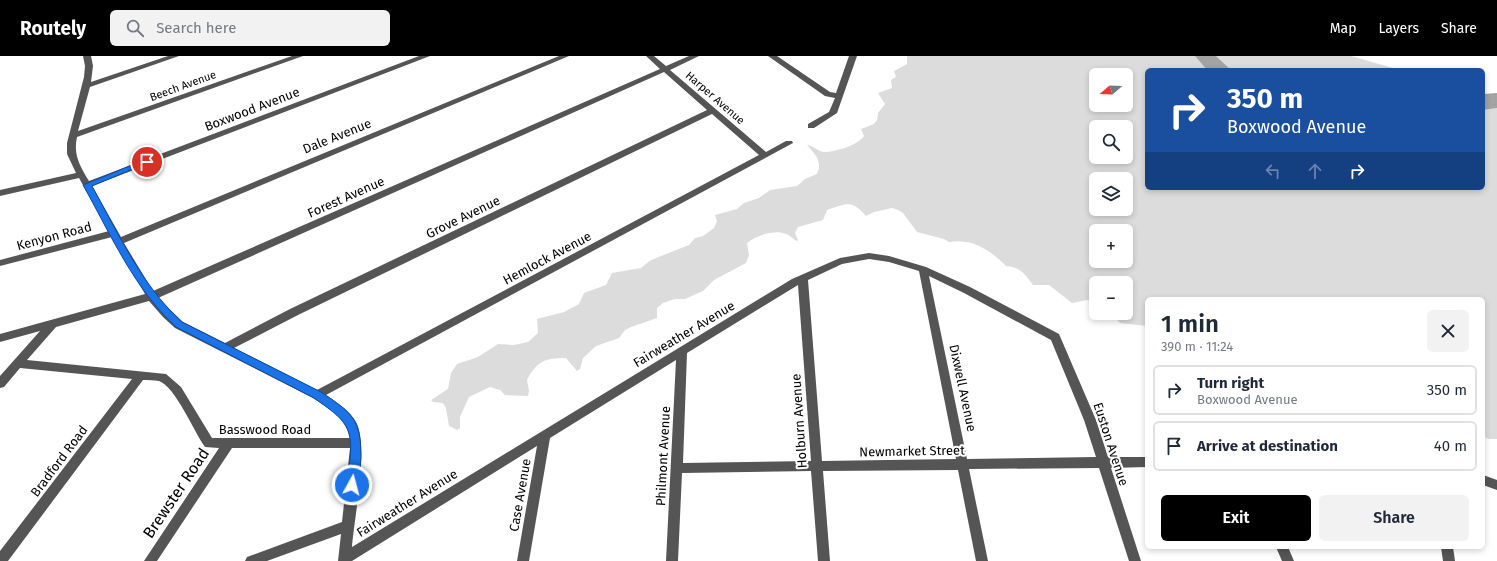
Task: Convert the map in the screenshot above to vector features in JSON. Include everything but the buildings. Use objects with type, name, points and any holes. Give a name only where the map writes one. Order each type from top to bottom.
[{"type":"street","points":[[87,56],[89,62],[86,86],[71,152],[75,165],[161,309],[179,325],[317,395],[337,408],[350,421],[354,428],[355,463],[344,559]]},
{"type":"street","points":[[86,86],[175,56]]},
{"type":"street","name":"Beech Avenue","points":[[74,135],[299,56]]},
{"type":"street","name":"Boxwood Avenue","points":[[87,185],[426,56]]},
{"type":"street","name":"Dale Avenue","points":[[117,237],[565,56]]},
{"type":"street","name":"Harper Avenue","points":[[650,56],[765,156]]},
{"type":"street","name":"Forest Avenue","points":[[0,338],[152,296],[695,56]]},
{"type":"street","points":[[772,56],[828,94],[839,96]]},
{"type":"street","points":[[811,126],[833,113],[853,56]]},
{"type":"street","name":"Grove Avenue","points":[[225,348],[294,312],[712,111]]},
{"type":"street","name":"Hemlock Avenue","points":[[317,395],[789,143]]},
{"type":"street","points":[[0,192],[81,175]]},
{"type":"street","name":"Kenyon Road","points":[[0,264],[117,237]]},
{"type":"street","name":"Fairweather Avenue","points":[[344,559],[545,434],[795,282],[803,280],[840,261],[869,256],[906,263],[923,269],[967,290],[1055,337]]},
{"type":"street","name":"Dixwell Avenue","points":[[923,269],[964,464],[982,561]]},
{"type":"street","name":"Holburn Avenue","points":[[803,280],[824,561]]},
{"type":"street","points":[[0,384],[19,364],[52,324]]},
{"type":"street","name":"Euston Avenue","points":[[1055,337],[1090,420],[1102,462],[1135,561]]},
{"type":"street","name":"Philmont Avenue","points":[[672,561],[682,352]]},
{"type":"street","name":"Basswood Road","points":[[19,364],[162,377],[171,382],[209,443],[355,443]]},
{"type":"street","name":"Bradford Road","points":[[0,561],[140,376]]},
{"type":"street","name":"Case Avenue","points":[[523,561],[545,434]]},
{"type":"street","name":"Brewster Road","points":[[150,561],[228,444]]},
{"type":"street","name":"Newmarket Street","points":[[676,468],[1145,462]]},
{"type":"street","points":[[1485,481],[1497,485]]},
{"type":"street","points":[[251,561],[349,525]]},
{"type":"street","points":[[1283,549],[1288,561]]},
{"type":"street","points":[[1447,549],[1449,561]]},
{"type":"shaded area","points":[[907,56],[1195,56],[1205,68],[1145,68],[1145,190],[1485,190],[1485,110],[1497,108],[1497,439],[1488,439],[1485,437],[1485,297],[1145,297],[1145,326],[1120,323],[1117,320],[1133,320],[1133,276],[1089,276],[1089,300],[1072,303],[1049,285],[1033,285],[1022,272],[1015,268],[1006,266],[994,255],[980,246],[965,242],[949,242],[944,239],[917,232],[903,213],[892,208],[874,212],[866,216],[856,207],[848,204],[827,210],[823,220],[798,227],[795,233],[798,240],[797,241],[789,235],[776,232],[755,238],[747,243],[749,255],[746,263],[714,280],[703,291],[685,299],[675,299],[663,303],[657,308],[657,318],[631,327],[625,330],[619,338],[596,346],[583,358],[580,369],[577,371],[566,358],[552,359],[542,362],[534,369],[527,380],[529,391],[528,396],[505,395],[500,390],[490,387],[469,397],[460,417],[460,428],[457,430],[449,426],[446,408],[443,403],[433,402],[431,400],[448,389],[451,373],[457,364],[478,357],[498,344],[514,345],[528,342],[538,333],[537,319],[564,312],[579,304],[584,293],[606,285],[612,273],[641,268],[651,260],[689,245],[695,238],[703,236],[714,228],[717,221],[715,215],[737,209],[744,203],[759,198],[770,190],[797,186],[805,179],[817,174],[819,170],[819,162],[807,145],[824,152],[829,152],[846,147],[861,139],[864,136],[861,129],[874,124],[877,120],[878,113],[885,104],[878,93],[892,88],[891,80],[896,77],[894,71],[907,64]]},
{"type":"shaded area","points":[[1195,56],[1216,56],[1229,68],[1205,68]]},
{"type":"shaded area","points":[[1216,56],[1351,56],[1393,68],[1229,68]]},
{"type":"shaded area","points":[[1497,93],[1497,108],[1485,110],[1485,94]]},
{"type":"route","points":[[147,162],[87,185],[126,254],[152,296],[161,309],[179,325],[317,395],[337,408],[350,421],[354,428],[356,438],[352,485]]}]
